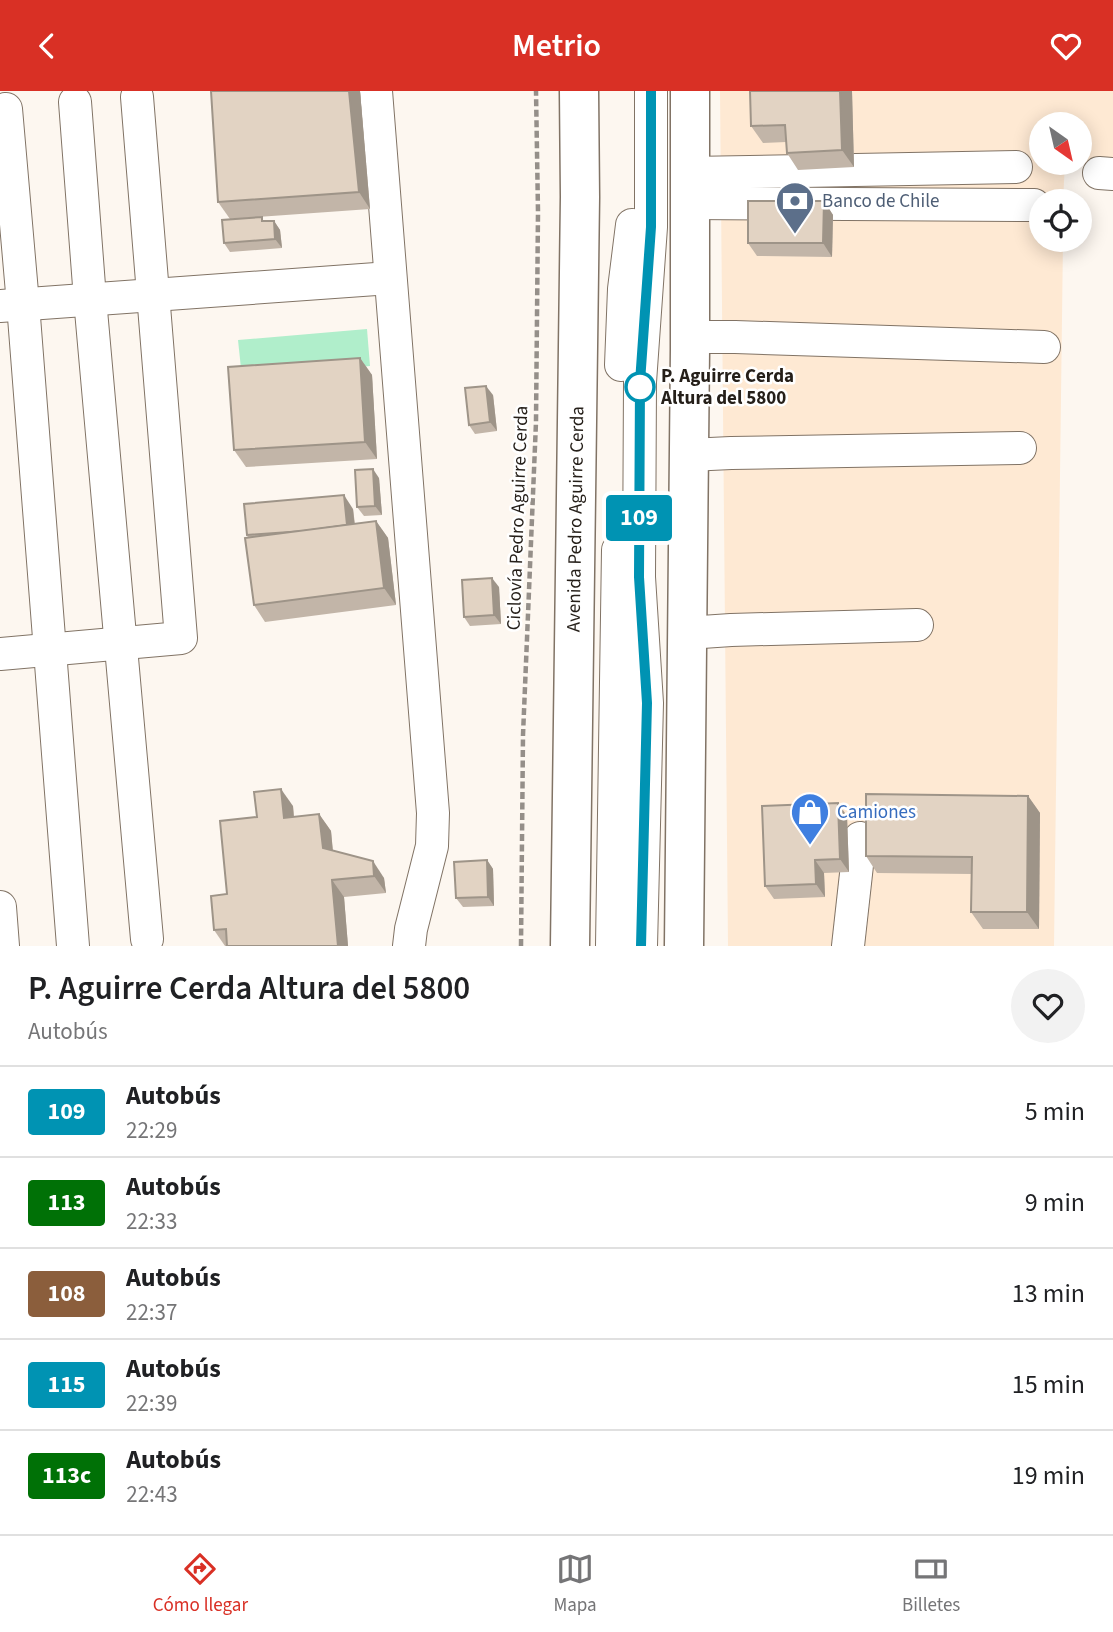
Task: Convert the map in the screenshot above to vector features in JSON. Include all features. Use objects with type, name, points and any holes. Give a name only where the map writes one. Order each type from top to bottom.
[{"type":"main road","name":"Avenida Pedro Aguirre Cerda","points":[[570,946],[580,197],[579,91]]},
{"type":"main road","points":[[684,946],[690,91]]},
{"type":"lane","points":[[376,91],[433,813],[432,846],[409,946]]},
{"type":"lane","points":[[612,946],[622,329],[631,230],[634,91]]},
{"type":"lane","points":[[641,946],[647,703],[639,577],[640,382],[651,227],[651,91]]},
{"type":"lane","points":[[0,654],[181,638],[137,97]]},
{"type":"lane","points":[[75,102],[147,939]]},
{"type":"lane","points":[[6,109],[12,305],[50,650],[73,946]]},
{"type":"lane","points":[[690,188],[1016,167]]},
{"type":"lane","points":[[690,188],[1029,205]]},
{"type":"lane","points":[[12,305],[390,278]]},
{"type":"lane","points":[[690,337],[1044,347]]},
{"type":"lane","points":[[689,455],[1020,448]]},
{"type":"lane","points":[[687,633],[917,625]]},
{"type":"lane","points":[[848,946],[860,838]]},
{"type":"lane","points":[[0,907],[3,946]]},
{"type":"path","name":"Ciclovía Pedro Aguirre Cerda","points":[[521,946],[523,735],[536,422],[536,91]]},
{"type":"shaded area","points":[[720,91],[1113,91],[1113,164],[1092,164],[1092,112],[1029,112],[1029,175],[1064,175],[1064,189],[1029,189],[1029,252],[1063,252],[1054,946],[728,946]]},
{"type":"green space","points":[[367,329],[370,366],[242,378],[238,340]]},
{"type":"building","points":[[211,91],[349,91],[359,192],[218,202]]},
{"type":"building","points":[[750,91],[840,91],[842,150],[787,153],[785,125],[751,126]]},
{"type":"building","points":[[748,201],[824,201],[823,243],[748,243]]},
{"type":"building","points":[[262,217],[262,221],[274,221],[275,239],[224,243],[222,220]]},
{"type":"building","points":[[360,358],[365,442],[234,450],[228,367]]},
{"type":"building","points":[[486,386],[490,422],[469,425],[465,388]]},
{"type":"building","points":[[373,469],[375,506],[357,507],[355,470]]},
{"type":"building","points":[[344,495],[347,525],[247,535],[244,504]]},
{"type":"building","points":[[376,521],[384,588],[254,605],[245,538]]},
{"type":"building","points":[[492,578],[494,615],[464,617],[462,580]]},
{"type":"building","points":[[281,789],[284,818],[319,814],[323,848],[373,861],[374,876],[332,880],[338,946],[227,946],[226,929],[214,930],[211,896],[227,894],[220,821],[257,817],[254,792]]},
{"type":"building","points":[[866,794],[1028,796],[1027,912],[971,912],[972,857],[866,856]]},
{"type":"building","name":"Camiones","points":[[838,803],[840,859],[815,860],[816,884],[765,886],[762,806]]},
{"type":"building","points":[[487,860],[488,897],[456,898],[454,862]]},
{"type":"bus line","name":"109","points":[[641,946],[647,703],[639,577],[640,382],[651,227],[651,91]]},
{"type":"place","name":"Banco de Chile","points":[[795,235]]},
{"type":"place","name":"P. Aguirre Cerda Altura del 5800","points":[[640,387]]},
{"type":"place","name":"Camiones","points":[[810,846]]}]
